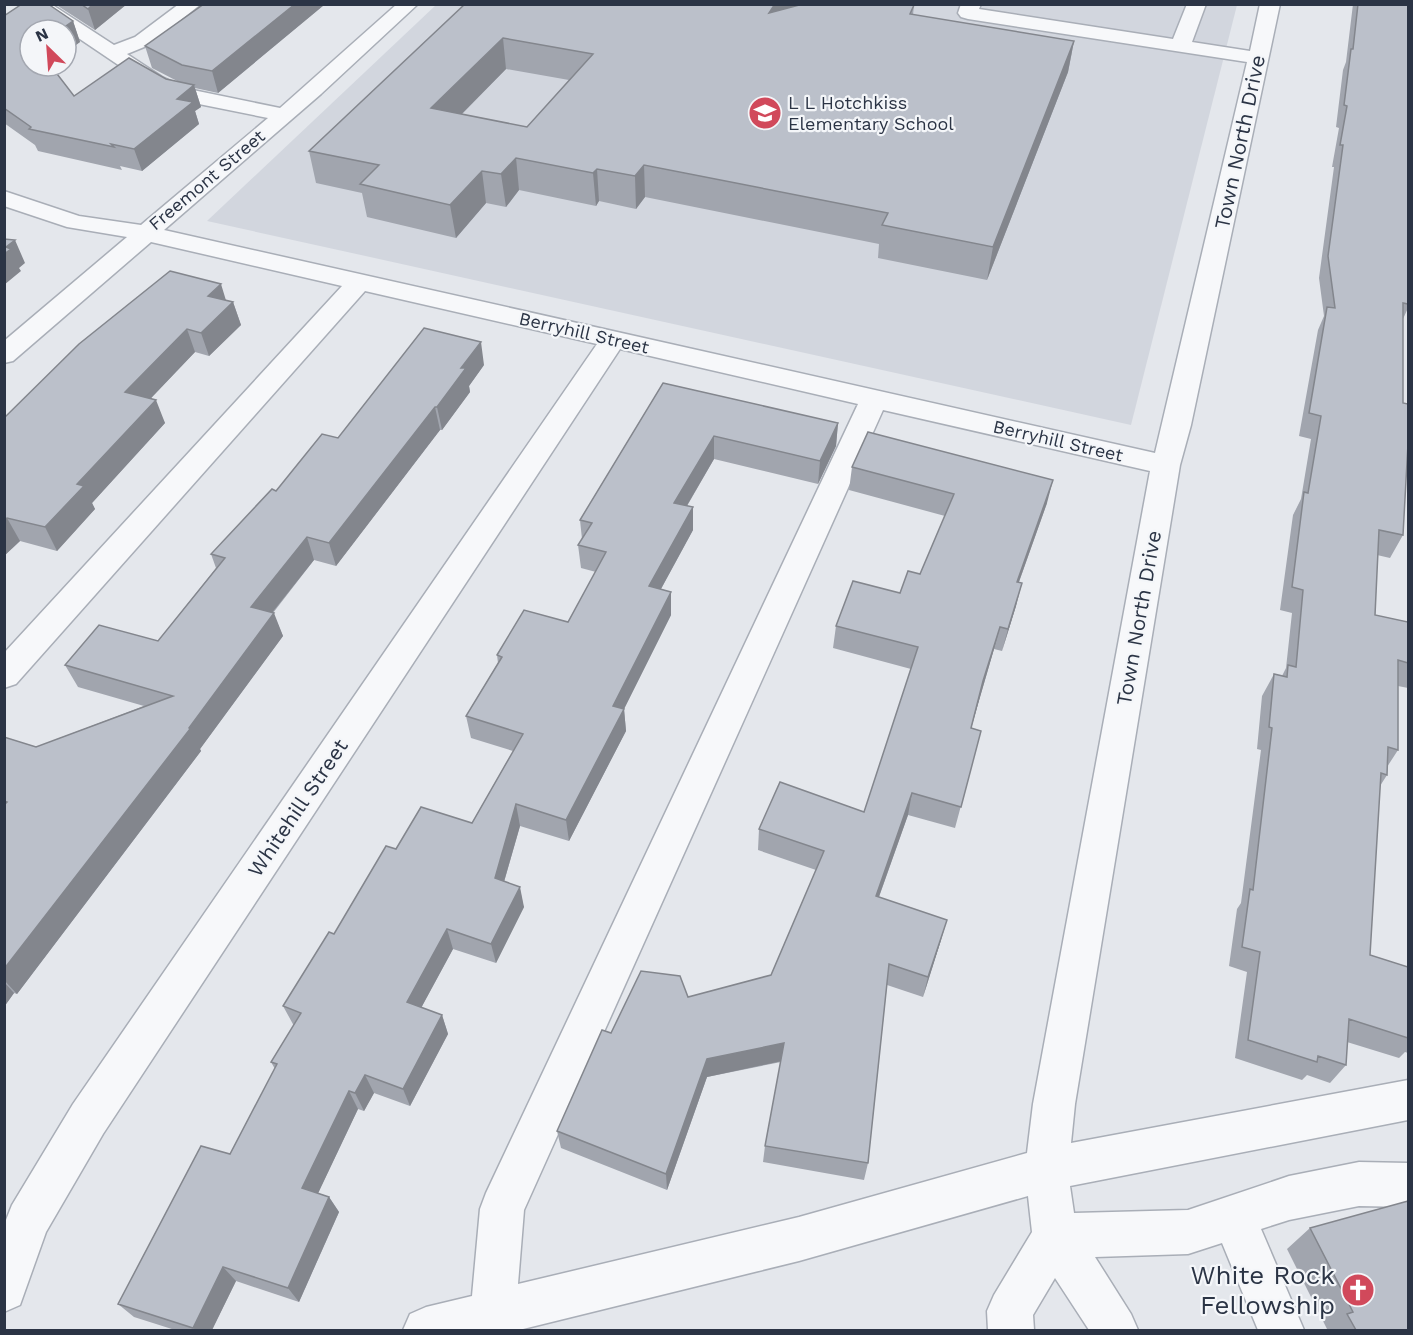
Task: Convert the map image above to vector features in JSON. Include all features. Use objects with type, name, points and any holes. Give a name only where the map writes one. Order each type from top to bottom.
[{"type":"street","points":[[38,4],[155,81],[182,94],[285,115]]},
{"type":"street","points":[[111,52],[142,41],[192,4]]},
{"type":"street","name":"Freemont Street","points":[[4,355],[144,233],[285,115],[409,4]]},
{"type":"street","points":[[971,4],[968,13],[1258,58]]},
{"type":"street","points":[[1180,46],[1197,4]]},
{"type":"street","name":"Town North Drive","points":[[1115,1330],[1054,1236],[1046,1170],[1056,1093],[1166,465],[1177,425],[1270,4]]},
{"type":"street","name":"Berryhill Street","points":[[4,198],[75,222],[144,233],[1166,465]]},
{"type":"street","points":[[4,675],[359,282]]},
{"type":"street","name":"Whitehill Street","points":[[4,1289],[28,1221],[88,1119],[613,340]]},
{"type":"street","points":[[493,1314],[502,1209],[874,399]]},
{"type":"street","points":[[426,1330],[799,1239],[1046,1170],[1408,1100]]},
{"type":"street","points":[[1011,1330],[1010,1311],[1054,1236],[1188,1232],[1289,1198],[1359,1184],[1408,1185]]},
{"type":"street","points":[[1233,1216],[1281,1330]]},
{"type":"shaded area","name":"L L Hotchkiss Elementary School","points":[[436,5],[1237,5],[1131,425],[207,221]]},
{"type":"building","points":[[22,4],[48,4],[69,18],[18,18],[18,78],[60,78],[74,96],[129,58],[166,79],[194,85],[177,99],[193,102],[134,149],[29,129],[31,127],[4,108],[4,16]]},
{"type":"building","points":[[81,4],[93,4],[88,9]]},
{"type":"building","points":[[204,4],[295,4],[212,71],[182,65],[145,46]]},
{"type":"building","points":[[465,4],[775,4],[769,13],[803,4],[908,4],[914,5],[910,14],[1074,41],[993,247],[882,225],[888,213],[644,165],[635,176],[597,169],[593,173],[516,158],[501,174],[482,171],[450,205],[360,184],[379,165],[309,151]],"holes":[[[503,38],[593,54],[527,127],[431,108]]]},
{"type":"building","points":[[1358,4],[1408,4],[1408,304],[1403,303],[1403,403],[1408,404],[1408,444],[1403,535],[1379,530],[1375,615],[1408,622],[1408,663],[1398,660],[1398,750],[1388,747],[1387,775],[1381,773],[1370,955],[1408,967],[1408,1038],[1349,1019],[1346,1065],[1318,1056],[1317,1062],[1248,1040],[1260,952],[1242,947],[1250,889],[1253,890],[1272,728],[1269,727],[1274,674],[1287,677],[1288,665],[1296,667],[1303,590],[1292,587],[1304,492],[1308,493],[1321,416],[1309,413],[1327,307],[1335,308],[1328,256],[1343,145],[1340,145],[1347,106],[1344,105]]},
{"type":"building","points":[[4,239],[15,240],[6,247],[11,249],[4,254]]},
{"type":"building","points":[[170,271],[221,284],[208,296],[233,302],[201,333],[187,329],[125,392],[156,400],[77,484],[84,486],[45,527],[7,518],[4,521],[4,418],[79,344]]},
{"type":"building","points":[[424,328],[481,342],[461,368],[466,368],[437,407],[329,543],[307,537],[251,607],[274,613],[190,729],[4,969],[4,805],[7,802],[4,801],[4,737],[36,747],[173,696],[65,665],[99,625],[158,641],[225,558],[211,554],[272,489],[276,491],[322,434],[338,438]]},
{"type":"building","points":[[663,383],[838,423],[820,461],[714,436],[674,503],[693,507],[649,586],[671,592],[613,706],[624,709],[566,820],[516,804],[495,878],[520,887],[491,944],[447,929],[407,1002],[442,1015],[403,1089],[365,1075],[355,1093],[349,1091],[302,1188],[329,1197],[288,1288],[223,1267],[193,1328],[118,1304],[201,1146],[230,1154],[277,1064],[271,1062],[301,1013],[283,1006],[329,932],[334,934],[386,846],[396,849],[421,807],[472,823],[523,734],[466,716],[502,657],[497,655],[524,610],[568,622],[606,552],[578,545],[592,523],[580,520]]},
{"type":"building","points":[[868,432],[1053,480],[1017,582],[1022,583],[1008,629],[1000,627],[983,681],[971,728],[981,731],[961,807],[912,793],[876,896],[947,920],[928,977],[889,964],[868,1163],[765,1146],[784,1043],[707,1059],[666,1174],[557,1131],[602,1030],[611,1033],[641,971],[680,976],[688,997],[771,975],[824,851],[759,829],[780,782],[864,812],[918,647],[836,626],[853,581],[900,593],[908,571],[920,574],[954,494],[852,467]]},
{"type":"building","name":"White Rock Fellowship","points":[[1408,1201],[1408,1330],[1356,1330],[1347,1314],[1353,1312],[1310,1228]]},
{"type":"place","name":"L L Hotchkiss Elementary School","points":[[765,113]]},
{"type":"place","name":"White Rock Fellowship","points":[[1358,1290]]}]
